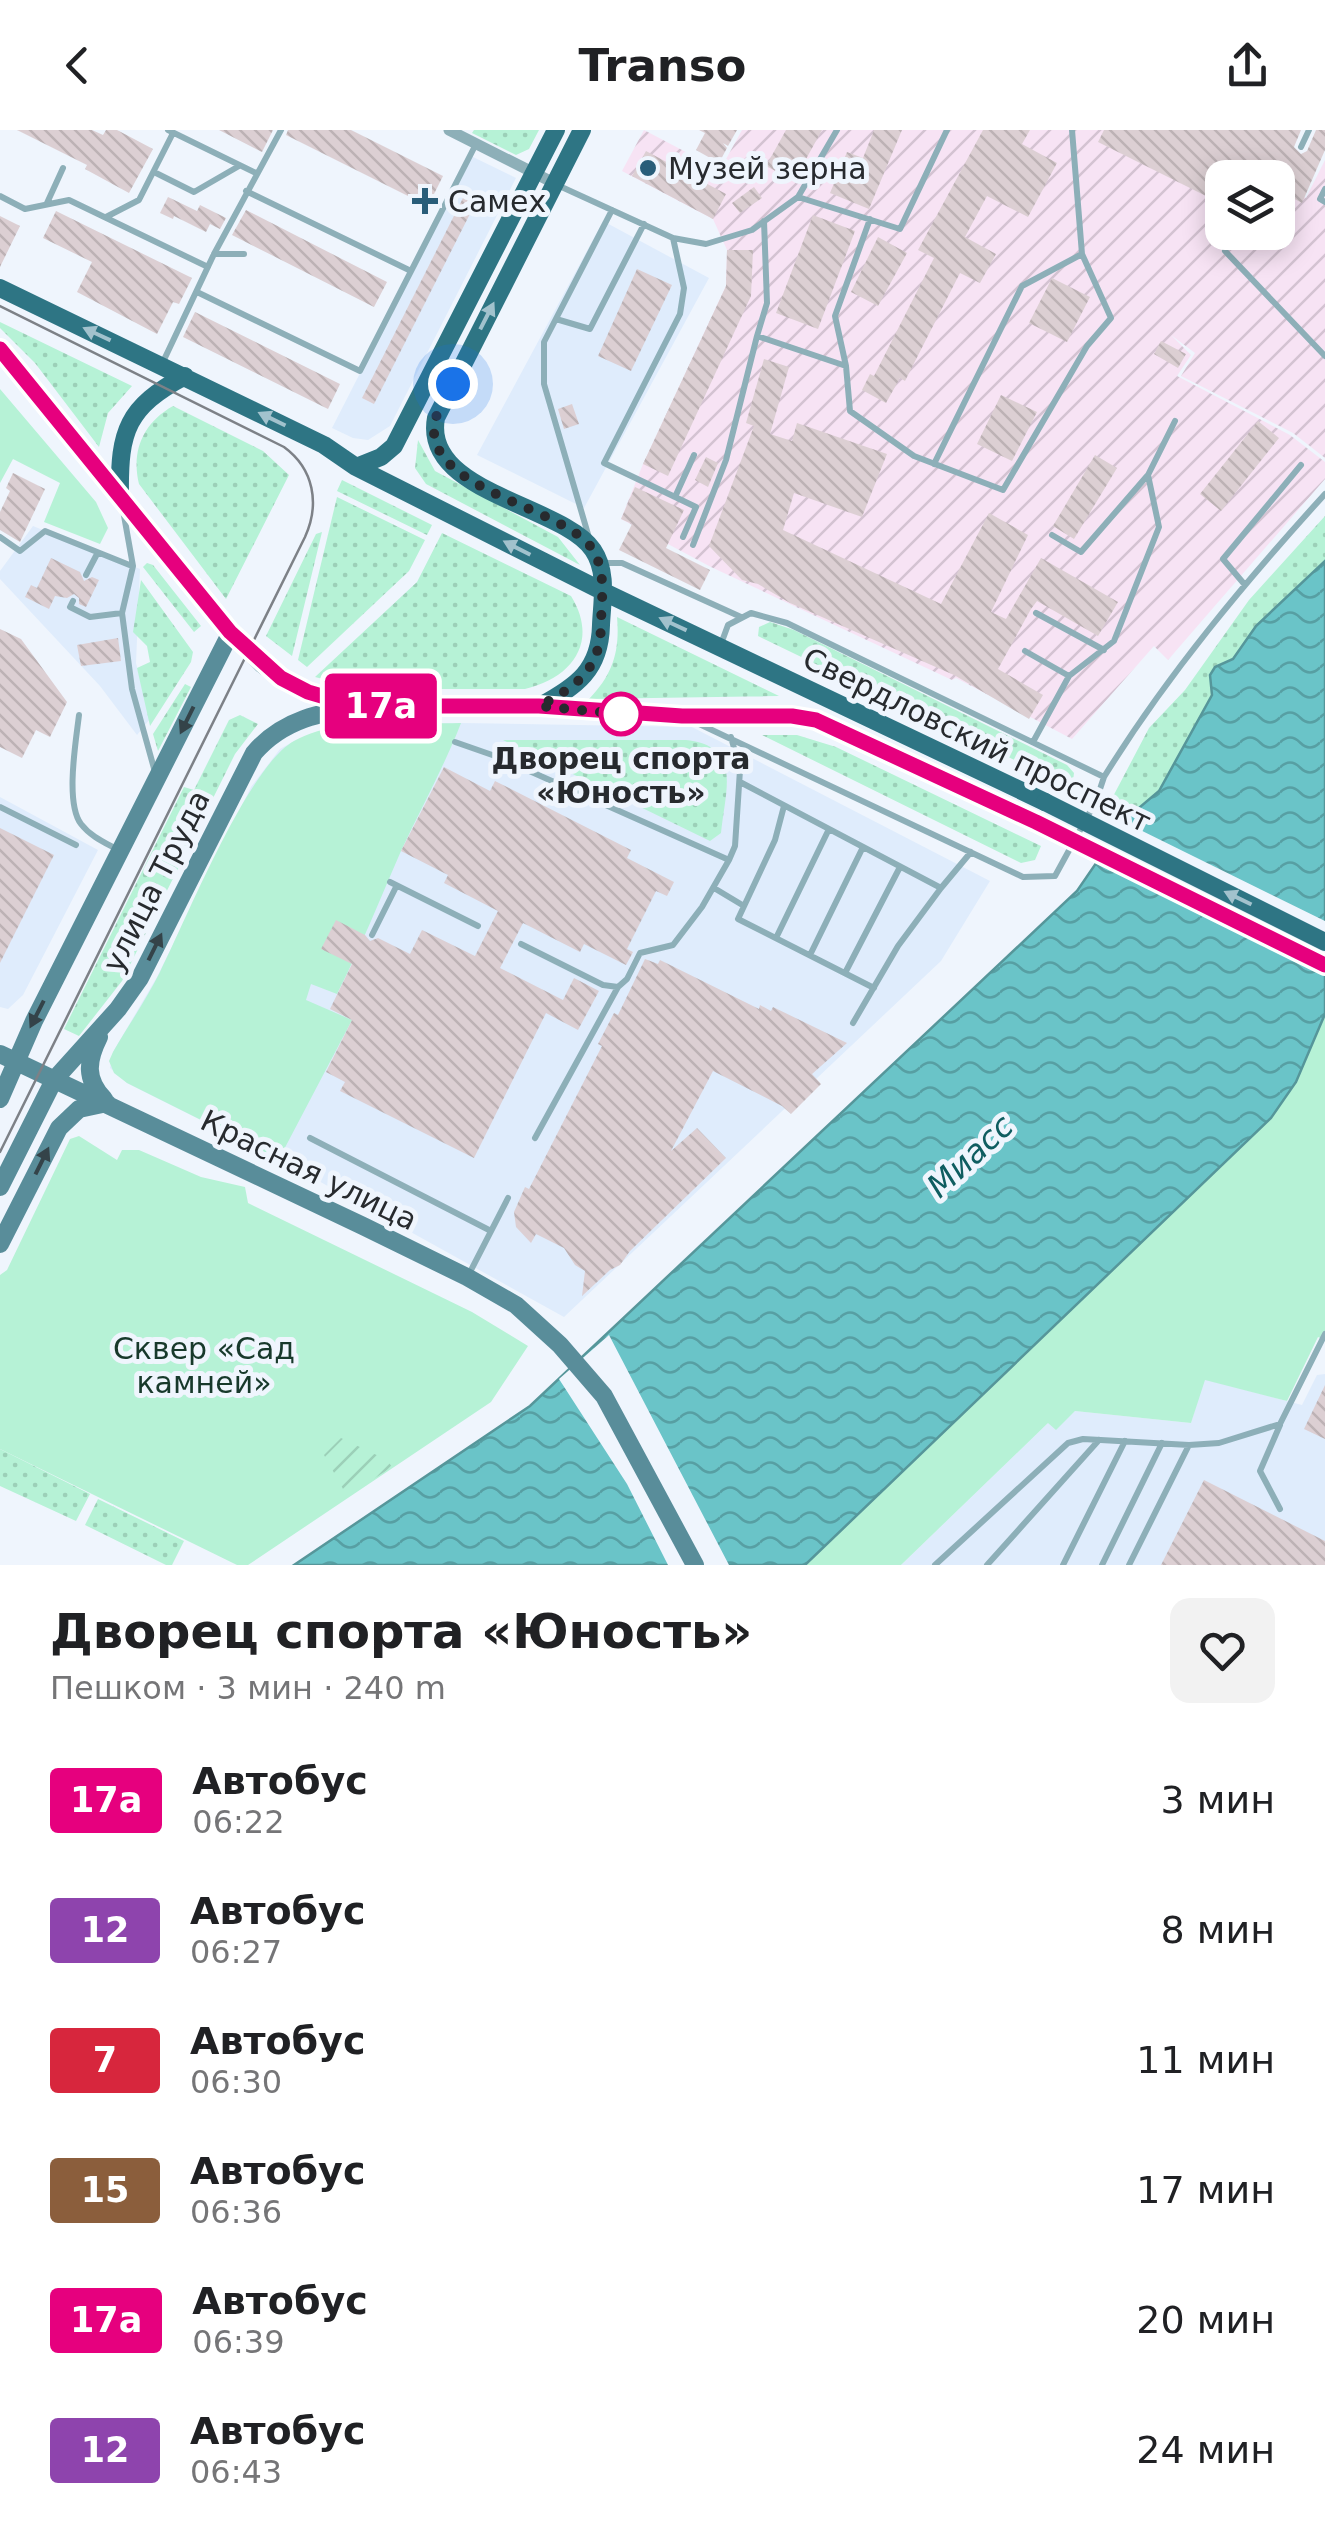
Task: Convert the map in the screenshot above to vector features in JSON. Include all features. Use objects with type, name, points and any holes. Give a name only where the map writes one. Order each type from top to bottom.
[{"type":"main road","points":[[356,467],[381,457],[394,446],[556,130]]},
{"type":"main road","points":[[539,706],[572,686],[594,663],[600,650],[604,592],[595,555],[568,531],[461,474],[444,456],[436,436],[436,418],[582,130]]},
{"type":"main road","name":"Свердловский проспект","points":[[0,288],[324,445],[356,467],[604,592],[1045,802],[1325,942]]},
{"type":"main road","name":"Свердловский проспект","points":[[0,350],[230,632],[262,664],[286,681],[325,698],[370,706],[539,706],[816,720],[1036,822],[1325,966]]},
{"type":"main road","points":[[120,494],[119,453],[128,424],[150,398],[185,376]]},
{"type":"main road","name":"улица Труда","points":[[0,1099],[7,1058],[120,852],[230,632]]},
{"type":"main road","name":"улица Труда","points":[[0,1187],[54,1080],[118,1009],[146,967],[254,753],[276,731],[294,722],[370,706]]},
{"type":"main road","points":[[0,1244],[59,1128],[79,1110],[107,1104],[91,1083],[89,1065],[97,1040],[118,1009]]},
{"type":"main road","name":"Красная улица","points":[[7,1058],[467,1277],[516,1305],[576,1362],[604,1396],[695,1565]]},
{"type":"street","points":[[448,130],[554,183]]},
{"type":"lane","points":[[161,365],[246,191],[281,130]]},
{"type":"lane","points":[[554,183],[673,238],[706,244],[752,230],[798,197],[837,130]]},
{"type":"lane","points":[[798,197],[900,229],[948,130]]},
{"type":"lane","points":[[870,220],[835,316],[846,366],[850,411],[914,456],[1003,490],[1087,346],[1112,318],[1082,254],[1072,130]]},
{"type":"lane","points":[[1301,147],[1309,130]]},
{"type":"lane","points":[[106,218],[139,200],[170,131],[256,173]]},
{"type":"lane","points":[[197,292],[360,372],[476,144]]},
{"type":"lane","points":[[154,172],[194,192],[240,165]]},
{"type":"lane","points":[[46,204],[63,168]]},
{"type":"lane","points":[[1325,189],[1320,199],[1325,202]]},
{"type":"lane","points":[[246,191],[410,271]]},
{"type":"lane","points":[[0,196],[25,209],[69,200],[208,267]]},
{"type":"lane","points":[[612,210],[544,342],[544,384],[595,555],[622,563],[742,618]]},
{"type":"lane","points":[[693,545],[726,460],[767,303],[764,222]]},
{"type":"lane","points":[[556,319],[590,329],[644,224]]},
{"type":"lane","points":[[673,238],[684,288],[680,314],[604,463],[696,507],[682,537]]},
{"type":"lane","points":[[1225,251],[1325,356]]},
{"type":"lane","points":[[214,254],[244,254]]},
{"type":"lane","points":[[934,464],[1022,286],[1082,254]]},
{"type":"lane","points":[[756,336],[846,366]]},
{"type":"lane","points":[[1052,535],[1082,552],[1148,475],[1175,421]]},
{"type":"lane","points":[[675,498],[694,455]]},
{"type":"lane","points":[[1244,586],[1223,560],[1301,465]]},
{"type":"lane","points":[[1033,742],[1069,676],[1114,641],[1159,526],[1148,475]]},
{"type":"lane","points":[[120,494],[133,566],[122,613],[132,689],[157,780]]},
{"type":"lane","points":[[682,716],[1023,877],[1055,876],[1096,800],[1104,777],[1139,721],[1244,586],[1325,494]]},
{"type":"lane","points":[[0,538],[20,551],[46,531],[133,566]]},
{"type":"lane","points":[[86,574],[98,553]]},
{"type":"lane","points":[[73,602],[70,608],[90,618],[122,613]]},
{"type":"lane","points":[[720,646],[728,625],[751,613],[787,623],[1104,777]]},
{"type":"lane","points":[[1036,614],[1104,650]]},
{"type":"lane","points":[[1025,651],[1069,676]]},
{"type":"lane","points":[[79,715],[72,780],[78,820],[94,836],[120,852]]},
{"type":"lane","points":[[535,1138],[640,953],[673,945],[729,860],[735,846],[740,770],[731,736]]},
{"type":"lane","points":[[454,742],[516,765],[729,860]]},
{"type":"lane","points":[[739,782],[941,888]]},
{"type":"lane","points":[[784,805],[775,840],[738,918],[874,988]]},
{"type":"lane","points":[[0,806],[76,845]]},
{"type":"lane","points":[[776,938],[829,829]]},
{"type":"lane","points":[[810,955],[864,847]]},
{"type":"lane","points":[[853,1023],[898,946],[970,852]]},
{"type":"lane","points":[[845,973],[900,866]]},
{"type":"lane","points":[[372,935],[393,884],[478,926]]},
{"type":"lane","points":[[714,888],[744,906]]},
{"type":"lane","points":[[521,944],[603,985],[618,987]]},
{"type":"lane","points":[[310,1138],[492,1231]]},
{"type":"lane","points":[[467,1277],[508,1198]]},
{"type":"lane","points":[[1280,1509],[1260,1472],[1325,1334]]},
{"type":"lane","points":[[1317,1351],[1325,1356]]},
{"type":"lane","points":[[935,1565],[1061,1447],[1075,1440],[1219,1443],[1280,1424]]},
{"type":"lane","points":[[986,1565],[1099,1440]]},
{"type":"lane","points":[[1063,1565],[1125,1442]]},
{"type":"lane","points":[[1102,1565],[1162,1443]]},
{"type":"lane","points":[[1130,1565],[1189,1445]]},
{"type":"shaded area","points":[[644,130],[720,170],[742,130],[1246,130],[1231,160],[1205,160],[1205,250],[1295,250],[1295,192],[1306,198],[1325,160],[1325,458],[1293,433],[1181,376],[1195,353],[1171,335],[1191,355],[1177,376],[1290,435],[1325,462],[1325,479],[1168,660],[1154,646],[1072,739],[956,678],[952,680],[711,567],[621,519],[726,286],[727,250],[713,219],[622,171]]},
{"type":"shaded area","points":[[471,156],[516,178],[390,426],[368,440],[353,438],[332,428]]},
{"type":"shaded area","points":[[603,221],[709,278],[584,508],[477,455]]},
{"type":"shaded area","points":[[33,526],[140,569],[136,663],[150,719],[137,735],[100,686],[0,579],[0,571]]},
{"type":"shaded area","points":[[343,725],[692,727],[990,881],[941,961],[564,1317],[279,1159],[127,1083],[110,1068],[113,1052],[157,977],[251,787],[280,749]]},
{"type":"shaded area","points":[[0,797],[98,850],[23,995],[8,1009],[0,1007]]},
{"type":"shaded area","points":[[1325,1374],[1325,1565],[901,1565],[1049,1422],[1056,1429],[1075,1411],[1191,1423],[1204,1379],[1302,1405],[1317,1375]]},
{"type":"green space","points":[[539,130],[529,149],[516,155],[472,133]]},
{"type":"green space","points":[[0,322],[132,386],[108,413],[99,447],[35,363],[0,328]]},
{"type":"green space","points":[[0,389],[96,502],[108,528],[100,544],[44,522],[60,483],[13,459],[0,483]]},
{"type":"green space","points":[[173,406],[263,451],[289,475],[226,599],[139,484],[137,460],[142,439],[154,421]]},
{"type":"green space","points":[[418,440],[435,471],[558,537],[580,565],[426,484],[415,468]]},
{"type":"green space","points":[[342,480],[432,525],[427,535],[337,491]]},
{"type":"green space","points":[[337,497],[425,540],[409,571],[307,667],[298,660]]},
{"type":"green space","points":[[1325,516],[1325,561],[1256,626],[1233,659],[1215,667],[1210,675],[1212,695],[1159,792],[1127,818],[1108,806],[1149,728],[1185,690],[1249,600]]},
{"type":"green space","points":[[322,532],[292,656],[266,636],[316,534]]},
{"type":"green space","points":[[442,533],[571,596],[582,628],[581,642],[568,667],[542,684],[525,689],[363,689],[315,677],[417,582]]},
{"type":"green space","points":[[147,563],[153,565],[201,626],[194,632],[143,567]]},
{"type":"green space","points":[[141,580],[193,652],[191,662],[150,726],[137,668],[150,662],[147,646],[133,632]]},
{"type":"green space","points":[[617,617],[779,696],[589,699],[613,661]]},
{"type":"green space","points":[[770,622],[794,630],[1067,765],[1074,773],[1072,788],[758,636],[759,627]]},
{"type":"green space","points":[[185,684],[191,687],[158,751],[153,734]]},
{"type":"green space","points":[[240,715],[258,724],[235,754],[122,981],[79,1036],[64,1029],[184,787],[194,790],[229,720]]},
{"type":"green space","points":[[461,723],[337,994],[311,984],[306,1000],[352,1020],[279,1159],[114,1073],[109,1061],[113,1052],[160,972],[238,811],[276,756],[312,733],[354,724]]},
{"type":"green space","points":[[762,735],[797,735],[836,747],[1041,846],[1035,860],[1021,863]]},
{"type":"green space","points":[[503,740],[686,740],[704,744],[716,751],[726,773],[721,833],[710,841]]},
{"type":"green space","points":[[1325,1014],[1325,1340],[1318,1337],[1287,1401],[1205,1380],[1191,1423],[1075,1411],[1056,1430],[1048,1423],[901,1565],[805,1565],[1271,1118],[1296,1082]]},
{"type":"green space","name":"Сквер «Сад камней»","points":[[79,1136],[117,1160],[122,1150],[139,1150],[201,1177],[245,1187],[248,1203],[472,1312],[528,1346],[491,1402],[248,1565],[237,1565],[0,1449],[0,1275],[7,1270],[70,1139]]},
{"type":"green space","points":[[341,1438],[387,1460],[392,1467],[347,1496],[324,1455]]},
{"type":"green space","points":[[0,1449],[90,1494],[76,1521],[0,1486]]},
{"type":"green space","points":[[98,1499],[184,1541],[172,1565],[85,1525]]},
{"type":"water","name":"Миасс","points":[[1325,561],[1325,1014],[1296,1082],[1271,1118],[805,1565],[294,1565],[530,1406],[1077,891],[1127,818],[1159,791],[1212,695],[1210,675],[1215,667],[1233,659],[1256,626]]},
{"type":"pier","points":[[1120,820],[1325,921],[1325,976],[1092,860]]},
{"type":"pier","points":[[609,1335],[729,1565],[668,1565],[627,1484],[559,1379]]},
{"type":"building","points":[[17,130],[92,130],[103,135],[106,130],[117,130],[153,149],[129,193],[85,169],[87,165]]},
{"type":"building","points":[[219,130],[273,130],[262,152]]},
{"type":"building","points":[[288,130],[351,130],[443,176],[428,206],[286,135]]},
{"type":"building","points":[[699,130],[737,130],[728,146],[723,143],[727,148],[719,163],[696,150],[705,133]]},
{"type":"building","points":[[786,130],[822,130],[794,181],[766,166]]},
{"type":"building","points":[[874,130],[902,130],[869,209],[830,193],[847,152],[863,158]]},
{"type":"building","points":[[983,130],[1030,130],[1022,144],[1057,163],[1028,217],[987,196],[965,237],[996,254],[980,283],[960,273],[905,381],[900,378],[886,403],[862,390],[870,374],[874,376],[934,258],[918,250]]},
{"type":"building","points":[[1104,130],[1301,130],[1294,147],[1301,154],[1307,151],[1316,130],[1325,130],[1325,150],[1302,203],[1295,199],[1295,160],[1205,160],[1205,196],[1098,142]]},
{"type":"building","points":[[646,151],[726,194],[713,219],[632,176]]},
{"type":"building","points":[[754,187],[762,198],[740,213],[732,203]]},
{"type":"building","points":[[466,192],[478,198],[374,404],[362,398]]},
{"type":"building","points":[[168,197],[197,211],[200,205],[226,218],[220,229],[210,224],[206,232],[160,213]]},
{"type":"building","points":[[246,210],[387,282],[374,307],[232,235]]},
{"type":"building","points":[[56,211],[192,278],[179,304],[173,302],[157,334],[77,292],[92,262],[43,238]]},
{"type":"building","points":[[813,215],[855,231],[818,329],[776,313]]},
{"type":"building","points":[[0,216],[20,226],[0,267]]},
{"type":"building","points":[[878,237],[907,253],[878,306],[851,292]]},
{"type":"building","points":[[727,250],[753,250],[751,296],[668,476],[643,464],[726,286]]},
{"type":"building","points":[[637,269],[672,285],[631,371],[598,356]]},
{"type":"building","points":[[1052,278],[1090,297],[1067,342],[1029,323]]},
{"type":"building","points":[[195,312],[340,384],[328,409],[183,337]]},
{"type":"building","points":[[1161,341],[1186,354],[1178,368],[1154,354]]},
{"type":"building","points":[[764,359],[789,367],[770,434],[792,441],[797,423],[887,454],[862,517],[794,493],[783,530],[941,604],[989,513],[1028,535],[991,612],[1006,619],[1041,558],[1118,602],[1098,636],[1037,601],[998,669],[1043,695],[1029,719],[954,675],[742,580],[709,546],[754,426],[746,423]]},
{"type":"building","points":[[1001,395],[1037,412],[1012,461],[977,444]]},
{"type":"building","points":[[572,404],[579,424],[564,429],[558,409]]},
{"type":"building","points":[[1258,421],[1279,438],[1221,511],[1200,494]]},
{"type":"building","points":[[1095,455],[1117,468],[1074,539],[1053,526]]},
{"type":"building","points":[[706,457],[718,463],[708,487],[695,480]]},
{"type":"building","points":[[13,473],[45,489],[20,542],[0,530],[0,512]]},
{"type":"building","points":[[635,487],[684,510],[666,548],[710,570],[700,590],[619,550],[632,524],[621,519]]},
{"type":"building","points":[[51,558],[80,572],[84,581],[92,577],[99,580],[86,607],[79,604],[74,594],[67,598],[55,596],[49,609],[25,597],[31,585],[37,588]]},
{"type":"building","points":[[0,629],[21,639],[67,702],[50,737],[36,730],[22,758],[0,747]]},
{"type":"building","points":[[118,638],[121,661],[81,666],[77,645]]},
{"type":"building","name":"Дворец спорта «Юность»","points":[[444,767],[490,791],[495,781],[631,850],[627,858],[674,882],[667,896],[656,891],[627,949],[633,952],[626,965],[584,944],[580,952],[523,923],[500,968],[563,1000],[574,978],[599,991],[578,1030],[546,1013],[474,1158],[340,1091],[345,1082],[326,1072],[352,1020],[330,1009],[352,964],[321,949],[336,920],[370,941],[378,938],[410,954],[422,930],[475,956],[498,911],[444,883],[448,875],[401,851]]},
{"type":"building","points":[[0,828],[54,855],[0,963]]},
{"type":"building","points":[[645,959],[658,964],[660,960],[759,1009],[760,1005],[771,1011],[773,1007],[847,1043],[812,1074],[821,1084],[791,1114],[713,1071],[671,1151],[697,1128],[726,1158],[620,1265],[582,1296],[585,1271],[575,1265],[564,1248],[536,1234],[531,1243],[516,1227],[514,1212]]},
{"type":"building","points":[[1325,1385],[1325,1439],[1304,1429]]},
{"type":"building","points":[[1204,1480],[1325,1541],[1325,1565],[1161,1565]]},
{"type":"tram line","points":[[0,306],[284,447],[308,476],[313,500],[305,537],[0,1152]]},
{"type":"bus line","name":"17a","points":[[0,349],[230,632],[262,664],[308,692],[370,706],[539,706],[622,714],[792,716],[816,720],[1036,822],[1325,965]]},
{"type":"place","name":"Музей зерна","points":[[648,168]]},
{"type":"place","name":"Самех","points":[[425,201]]},
{"type":"place","name":"Дворец спорта «Юность»","points":[[621,714]]},
{"type":"route","points":[[453,384],[434,430],[452,466],[568,531],[592,547],[598,562],[604,592],[600,650],[594,663],[572,686],[539,706],[621,714]]}]
